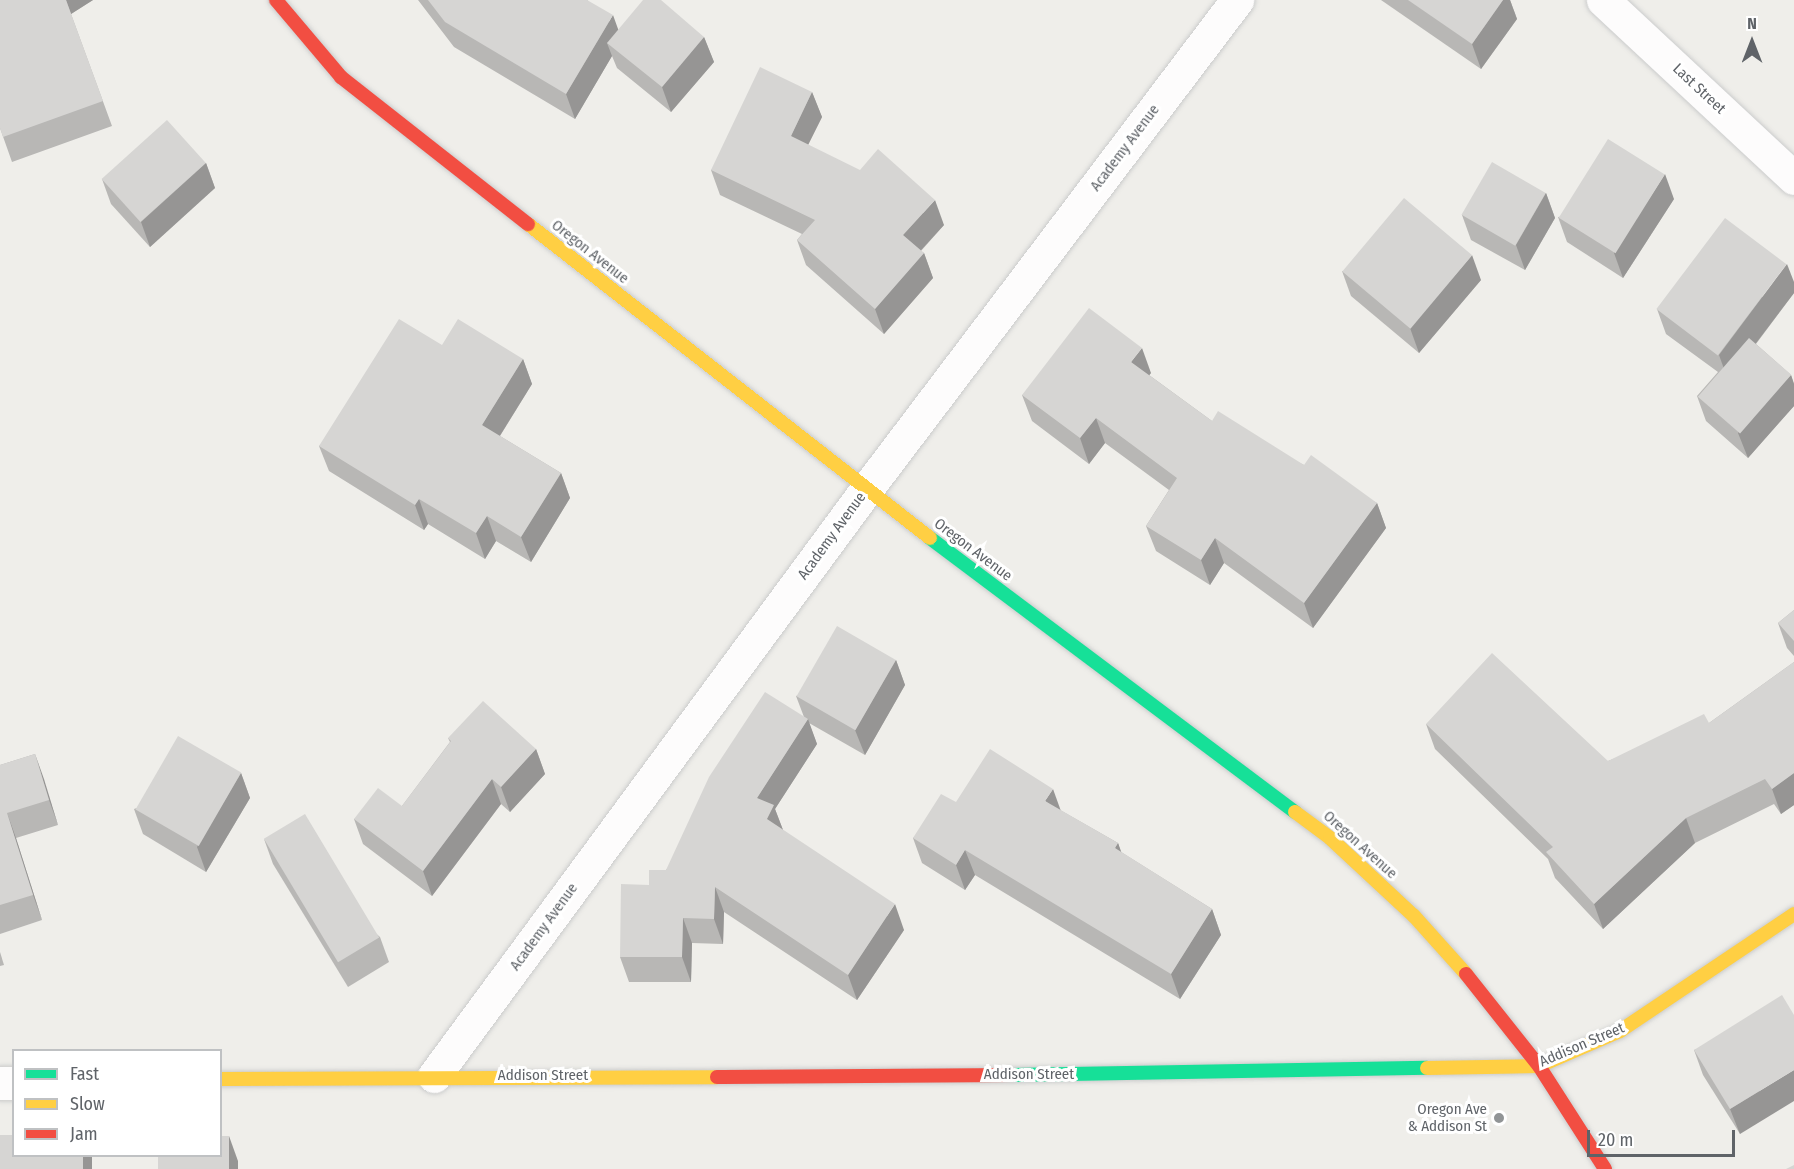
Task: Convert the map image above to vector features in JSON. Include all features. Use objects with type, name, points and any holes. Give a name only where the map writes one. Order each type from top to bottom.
[{"type":"main road","name":"Oregon Avenue","points":[[276,0],[341,77],[866,490],[1330,838],[1414,916],[1467,974],[1539,1066],[1605,1169]]},
{"type":"main road","name":"Addison Street","points":[[222,1079],[434,1076],[1088,1075],[1539,1066],[1620,1031],[1794,914]]},
{"type":"street","name":"Academy Avenue","points":[[434,1076],[866,490],[1237,0]]},
{"type":"street","name":"Last Street","points":[[1603,0],[1794,178]]},
{"type":"building","points":[[0,0],[66,0],[103,101],[3,137],[0,128]]},
{"type":"building","points":[[428,0],[587,0],[613,15],[566,94],[445,22]]},
{"type":"building","points":[[643,0],[661,0],[704,37],[662,87],[607,43]]},
{"type":"building","points":[[1408,0],[1503,0],[1472,44]]},
{"type":"building","points":[[760,67],[812,92],[791,136],[860,170],[878,149],[935,200],[903,235],[924,253],[875,309],[797,240],[815,220],[711,170]]},
{"type":"building","points":[[167,120],[206,163],[140,222],[102,179]]},
{"type":"building","points":[[1608,139],[1665,175],[1616,253],[1559,218]]},
{"type":"building","points":[[1492,162],[1546,193],[1515,246],[1462,215]]},
{"type":"building","points":[[1404,198],[1472,255],[1410,329],[1342,272]]},
{"type":"building","points":[[1725,218],[1786,264],[1718,355],[1656,309]]},
{"type":"building","points":[[1089,308],[1142,348],[1131,362],[1212,421],[1218,411],[1304,465],[1311,455],[1377,503],[1304,603],[1215,538],[1201,560],[1146,526],[1177,478],[1096,418],[1080,438],[1022,395]]},
{"type":"building","points":[[399,319],[442,345],[458,319],[523,359],[482,425],[561,473],[521,537],[487,516],[476,533],[419,499],[415,505],[319,446]]},
{"type":"building","points":[[1749,338],[1791,375],[1740,434],[1698,397]]},
{"type":"building","points":[[1794,610],[1794,641],[1778,623]]},
{"type":"building","points":[[837,626],[896,660],[855,730],[796,696]]},
{"type":"building","points":[[1492,653],[1608,761],[1704,714],[1709,723],[1794,662],[1794,773],[1772,789],[1765,779],[1686,818],[1594,904],[1546,852],[1553,847],[1426,724]]},
{"type":"building","points":[[765,692],[808,719],[757,798],[774,805],[767,819],[895,904],[848,975],[715,887],[714,919],[683,918],[682,957],[620,957],[621,884],[649,885],[649,870],[666,870],[709,777]]},
{"type":"building","points":[[483,701],[536,749],[501,787],[492,779],[423,871],[354,819],[378,788],[402,806],[451,741],[448,738]]},
{"type":"building","points":[[178,736],[241,772],[199,846],[136,810]]},
{"type":"building","points":[[990,749],[1053,789],[1045,801],[1118,843],[1115,848],[1212,909],[1171,974],[965,850],[956,865],[913,838],[941,794],[956,802]]},
{"type":"building","points":[[35,754],[49,800],[7,813],[33,895],[0,905],[0,765]]},
{"type":"building","points":[[305,814],[379,937],[338,962],[264,839]]},
{"type":"building","points":[[1782,995],[1794,1015],[1794,1070],[1730,1109],[1694,1050]]},
{"type":"building","points":[[0,1135],[12,1135],[12,1157],[83,1157],[83,1169],[0,1169]]},
{"type":"building","points":[[222,1136],[229,1136],[229,1169],[158,1169],[158,1157],[222,1157]]},
{"type":"traffic: fast","points":[[930,538],[1295,812]]},
{"type":"traffic: fast","points":[[1012,1075],[1427,1068]]},
{"type":"traffic: slow","points":[[528,224],[930,538]]},
{"type":"traffic: slow","points":[[1295,812],[1330,838],[1414,916],[1466,974]]},
{"type":"traffic: slow","points":[[1427,1068],[1539,1066],[1620,1031],[1794,914]]},
{"type":"traffic: slow","points":[[222,1079],[717,1077]]},
{"type":"traffic: jam","points":[[276,0],[341,77],[528,224]]},
{"type":"traffic: jam","points":[[1466,974],[1539,1066],[1605,1169]]},
{"type":"traffic: jam","points":[[717,1077],[1012,1075]]},
{"type":"place","name":"Oregon Ave & Addison St","points":[[1499,1118]]}]
